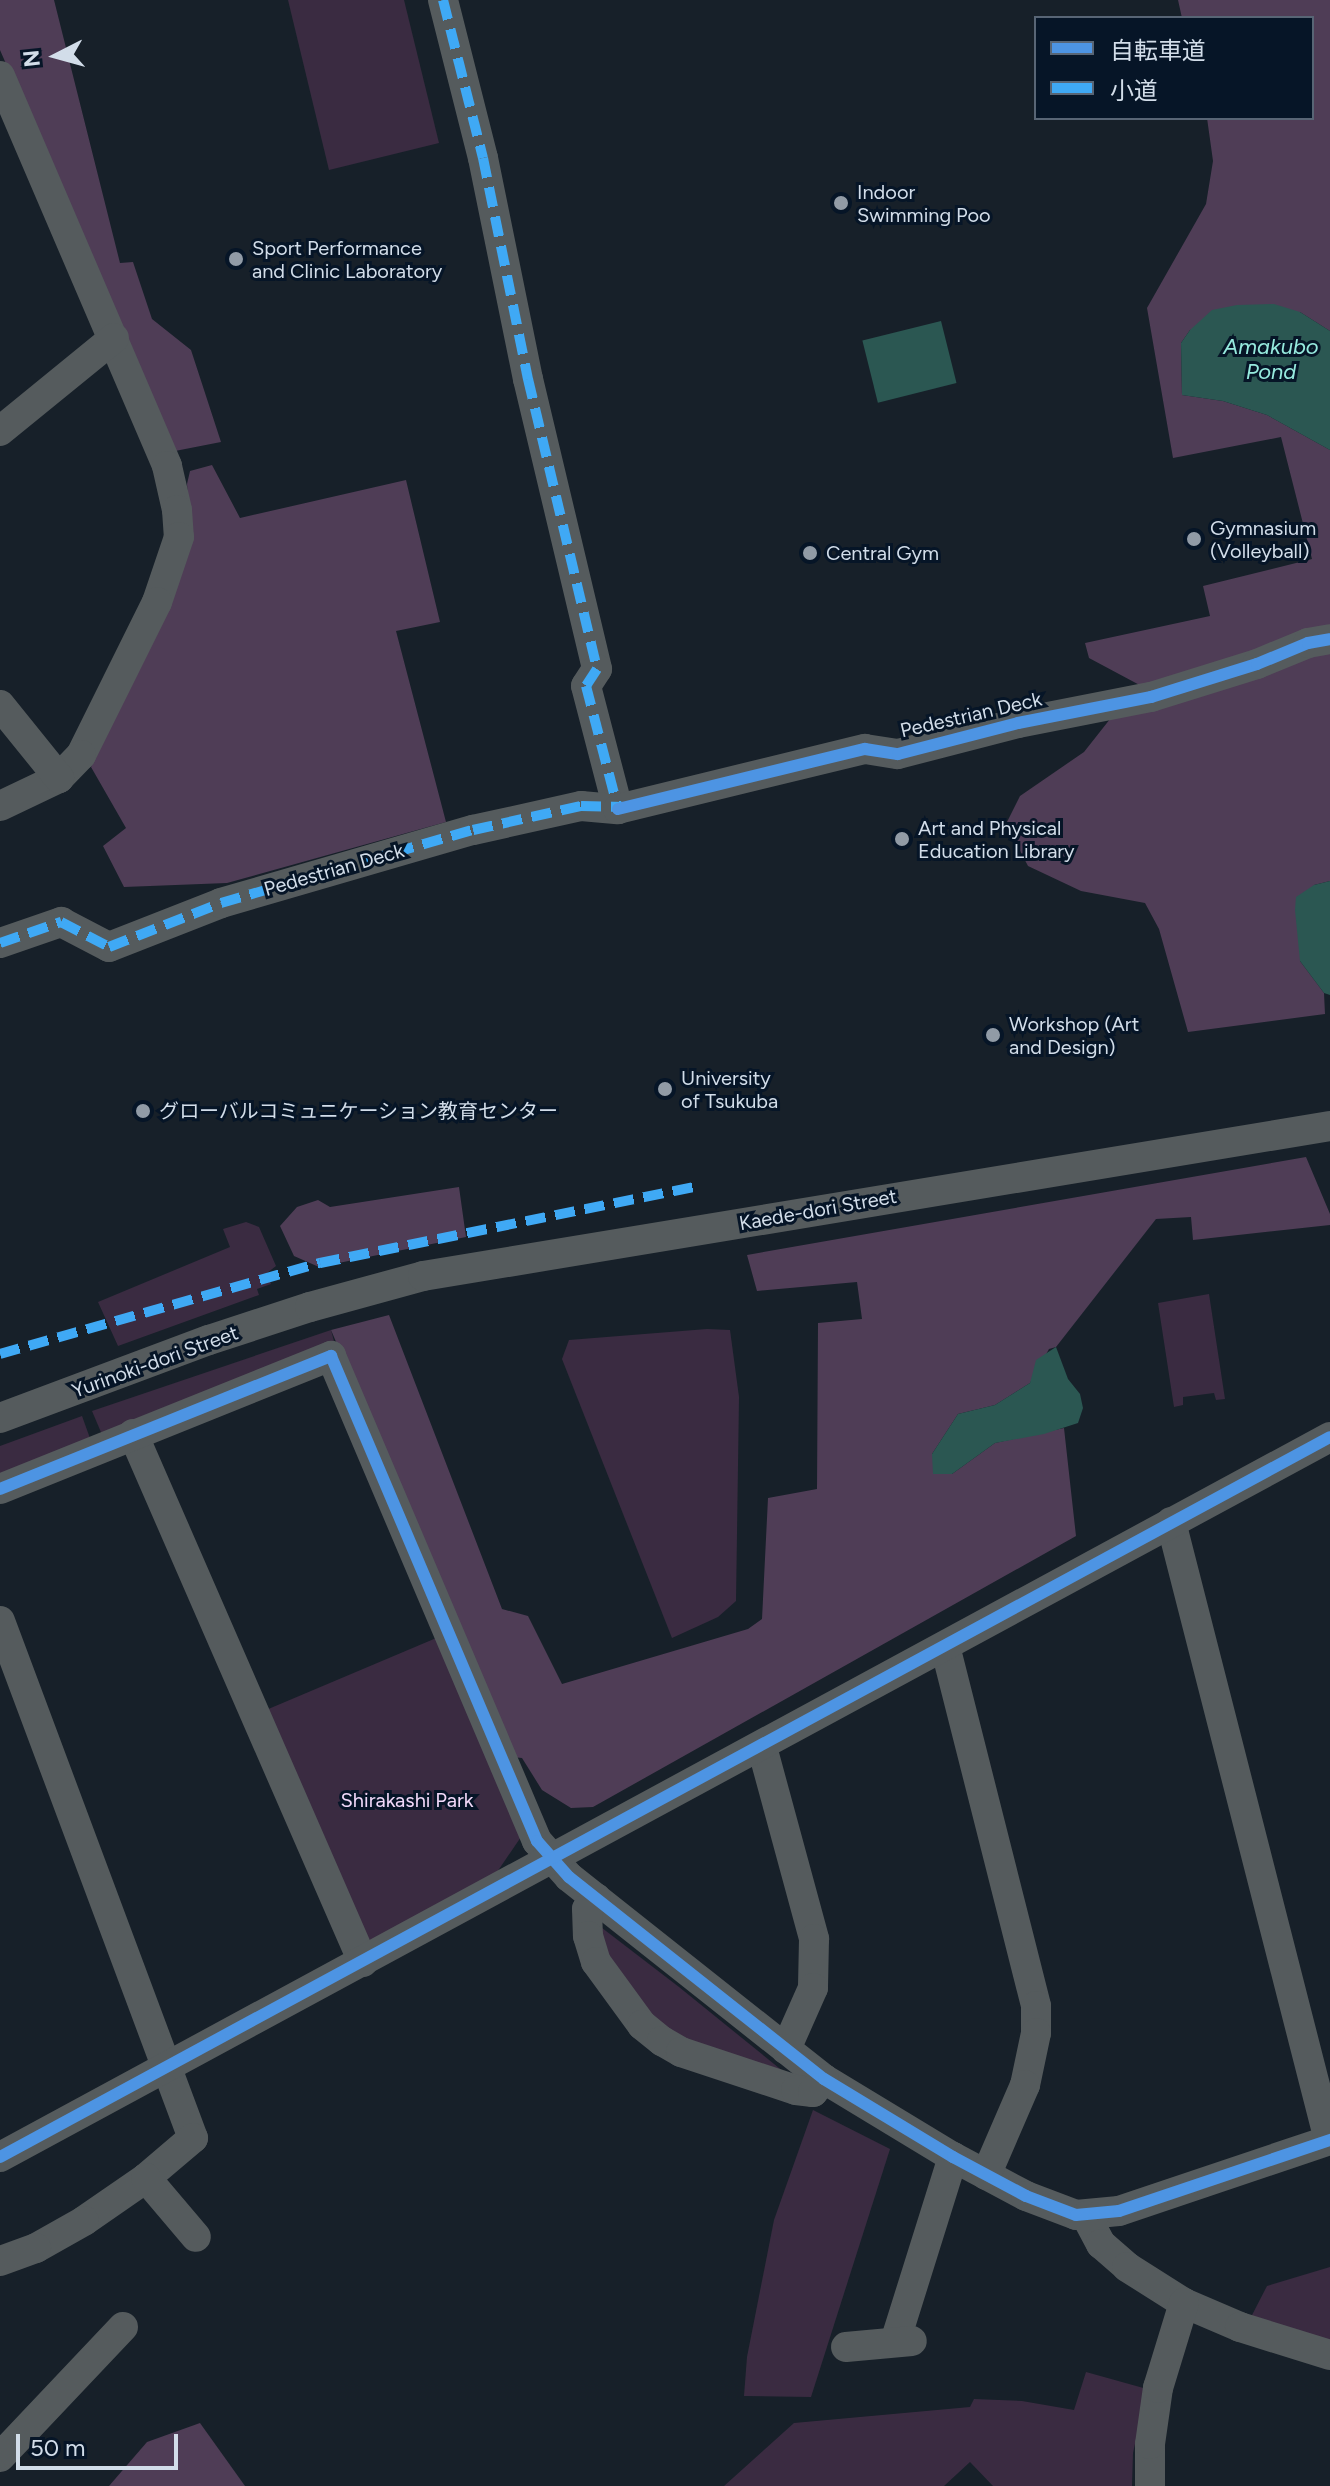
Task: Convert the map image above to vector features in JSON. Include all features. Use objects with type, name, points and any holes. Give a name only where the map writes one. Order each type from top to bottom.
[{"type":"street","points":[[443,0],[483,158],[528,379],[597,669],[586,686],[618,809]]},
{"type":"street","points":[[0,76],[167,466],[177,510],[179,537],[157,602],[81,755],[59,778],[0,806]]},
{"type":"street","points":[[0,431],[114,338]]},
{"type":"street","name":"Pedestrian Deck","points":[[0,943],[61,922],[109,947],[221,903],[473,830],[581,806],[618,809],[865,749],[898,754],[1018,723],[1151,697],[1257,664],[1308,643],[1330,639]]},
{"type":"street","points":[[0,705],[59,778]]},
{"type":"street","name":"Kaede-dori Street","points":[[310,1307],[475,1265],[1330,1126]]},
{"type":"street","name":"Yurinoki-dori Street","points":[[0,1418],[310,1307]]},
{"type":"street","points":[[0,1489],[331,1356],[537,1841],[552,1860],[824,2079],[986,2175],[1063,2213],[1086,2216],[1119,2211],[1330,2140],[1171,1522]]},
{"type":"street","points":[[133,1434],[363,1962]]},
{"type":"street","points":[[0,2157],[1330,1437]]},
{"type":"street","points":[[0,1621],[193,2138],[146,2178],[84,2221],[36,2248],[0,2261]]},
{"type":"street","points":[[945,1646],[1036,2006],[1036,2033],[1025,2085],[986,2175]]},
{"type":"street","points":[[762,1747],[814,1939],[816,1966],[813,1988],[786,2049]]},
{"type":"street","points":[[596,1898],[587,1909],[588,1936],[596,1962],[642,2025],[662,2041],[681,2052],[796,2090],[813,2092],[824,2079]]},
{"type":"street","points":[[846,2347],[904,2342],[953,2157]]},
{"type":"street","points":[[146,2178],[196,2237]]},
{"type":"street","points":[[1086,2216],[1104,2246],[1127,2267],[1184,2303],[1240,2327],[1330,2355]]},
{"type":"street","points":[[1150,2486],[1150,2444],[1158,2388],[1184,2303]]},
{"type":"street","points":[[0,2457],[123,2327]]},
{"type":"green space","points":[[288,0],[404,0],[439,143],[329,170]]},
{"type":"green space","points":[[246,1222],[259,1227],[276,1266],[267,1273],[271,1284],[257,1289],[259,1295],[118,1346],[98,1302],[230,1247],[223,1229]]},
{"type":"green space","points":[[1209,1294],[1225,1399],[1216,1400],[1214,1393],[1183,1397],[1183,1405],[1174,1407],[1158,1303]]},
{"type":"green space","points":[[707,1329],[730,1330],[739,1397],[736,1601],[718,1617],[672,1638],[562,1359],[569,1340]]},
{"type":"green space","points":[[331,1330],[335,1345],[103,1437],[92,1411]]},
{"type":"green space","points":[[82,1416],[91,1441],[0,1479],[0,1446]]},
{"type":"green space","name":"Shirakashi Park","points":[[441,1636],[521,1837],[493,1878],[373,1942],[362,1935],[266,1710]]},
{"type":"green space","points":[[593,1921],[800,2085],[685,2049],[624,1993]]},
{"type":"green space","points":[[813,2110],[890,2149],[811,2397],[744,2396],[747,2357],[774,2220]]},
{"type":"green space","points":[[1330,2267],[1330,2343],[1250,2319],[1267,2286]]},
{"type":"green space","points":[[1086,2372],[1147,2389],[1133,2453],[1132,2486],[993,2486],[970,2462],[944,2486],[724,2486],[794,2423],[970,2407],[974,2399],[1022,2401],[1074,2410]]},
{"type":"shaded area","points":[[0,0],[54,0],[120,263],[133,262],[152,319],[191,350],[221,442],[175,451],[0,50]]},
{"type":"shaded area","points":[[1178,0],[1330,0],[1330,331],[1300,312],[1190,330],[1181,343],[1182,395],[1223,401],[1267,415],[1330,450],[1330,630],[1147,689],[1089,658],[1085,643],[1210,616],[1203,586],[1312,559],[1281,437],[1173,458],[1147,308],[1206,204],[1213,161],[1207,120],[1314,120],[1314,16],[1182,16]]},
{"type":"shaded area","points":[[212,465],[240,518],[406,480],[440,622],[396,631],[446,822],[227,883],[124,887],[103,846],[126,828],[91,767],[167,612],[190,525],[187,484],[190,471]]},
{"type":"shaded area","points":[[1330,647],[1330,881],[1314,885],[1300,961],[1324,993],[1325,1014],[1188,1032],[1159,929],[1145,903],[1081,891],[1028,866],[1006,824],[1020,796],[1084,752],[1114,714]]},
{"type":"shaded area","points":[[1306,1157],[1330,1214],[1330,1225],[1193,1240],[1191,1217],[1156,1219],[1056,1347],[1049,1349],[1030,1383],[995,1405],[958,1414],[932,1454],[952,1474],[995,1443],[1064,1428],[1076,1536],[593,1807],[571,1808],[542,1790],[522,1758],[512,1757],[331,1330],[389,1315],[502,1609],[528,1616],[562,1684],[748,1629],[762,1619],[768,1498],[817,1489],[818,1323],[862,1319],[857,1282],[757,1291],[747,1255]]},
{"type":"shaded area","points":[[459,1187],[466,1237],[319,1267],[294,1256],[280,1226],[297,1207],[318,1200],[330,1207]]},
{"type":"shaded area","points":[[200,2423],[245,2486],[109,2486],[147,2442]]},
{"type":"water","name":"Amakubo Pond","points":[[1274,304],[1300,312],[1330,331],[1330,450],[1267,415],[1223,401],[1182,395],[1181,343],[1190,330],[1212,310],[1237,305]]},
{"type":"water","points":[[941,321],[956,383],[878,403],[862,341]]},
{"type":"water","points":[[1330,881],[1330,995],[1324,993],[1300,961],[1295,910],[1296,897],[1314,885]]},
{"type":"water","points":[[1056,1347],[1068,1379],[1080,1394],[1083,1408],[1078,1423],[1044,1434],[995,1443],[952,1474],[933,1474],[932,1454],[958,1414],[995,1405],[1030,1383],[1036,1360]]},
{"type":"marked path","points":[[443,0],[483,158],[528,379],[597,669],[586,686],[618,809]]},
{"type":"marked path","points":[[0,943],[61,922],[109,947],[221,903],[473,830],[581,806],[625,807]]},
{"type":"marked path","points":[[0,1354],[320,1263],[693,1187]]},
{"type":"cycle path","points":[[618,809],[865,749],[898,754],[1018,723],[1151,697],[1257,664],[1308,643],[1330,639]]},
{"type":"cycle path","points":[[0,1489],[331,1356],[537,1841],[569,1877],[824,2079],[953,2157],[1026,2196],[1076,2215],[1119,2211],[1330,2140]]},
{"type":"cycle path","points":[[0,2157],[1330,1437]]},
{"type":"place","name":"Indoor Swimming Poo","points":[[841,203]]},
{"type":"place","name":"Sport Performance and Clinic Laboratory","points":[[236,259]]},
{"type":"place","name":"Gymnasium (Volleyball)","points":[[1194,539]]},
{"type":"place","name":"Central Gym","points":[[810,553]]},
{"type":"place","name":"Art and Physical Education Library","points":[[902,839]]},
{"type":"place","name":"Workshop (Art and Design)","points":[[993,1035]]},
{"type":"place","name":"University of Tsukuba","points":[[665,1089]]},
{"type":"place","name":"グローバルコミュニケーション教育センター","points":[[143,1111]]}]
